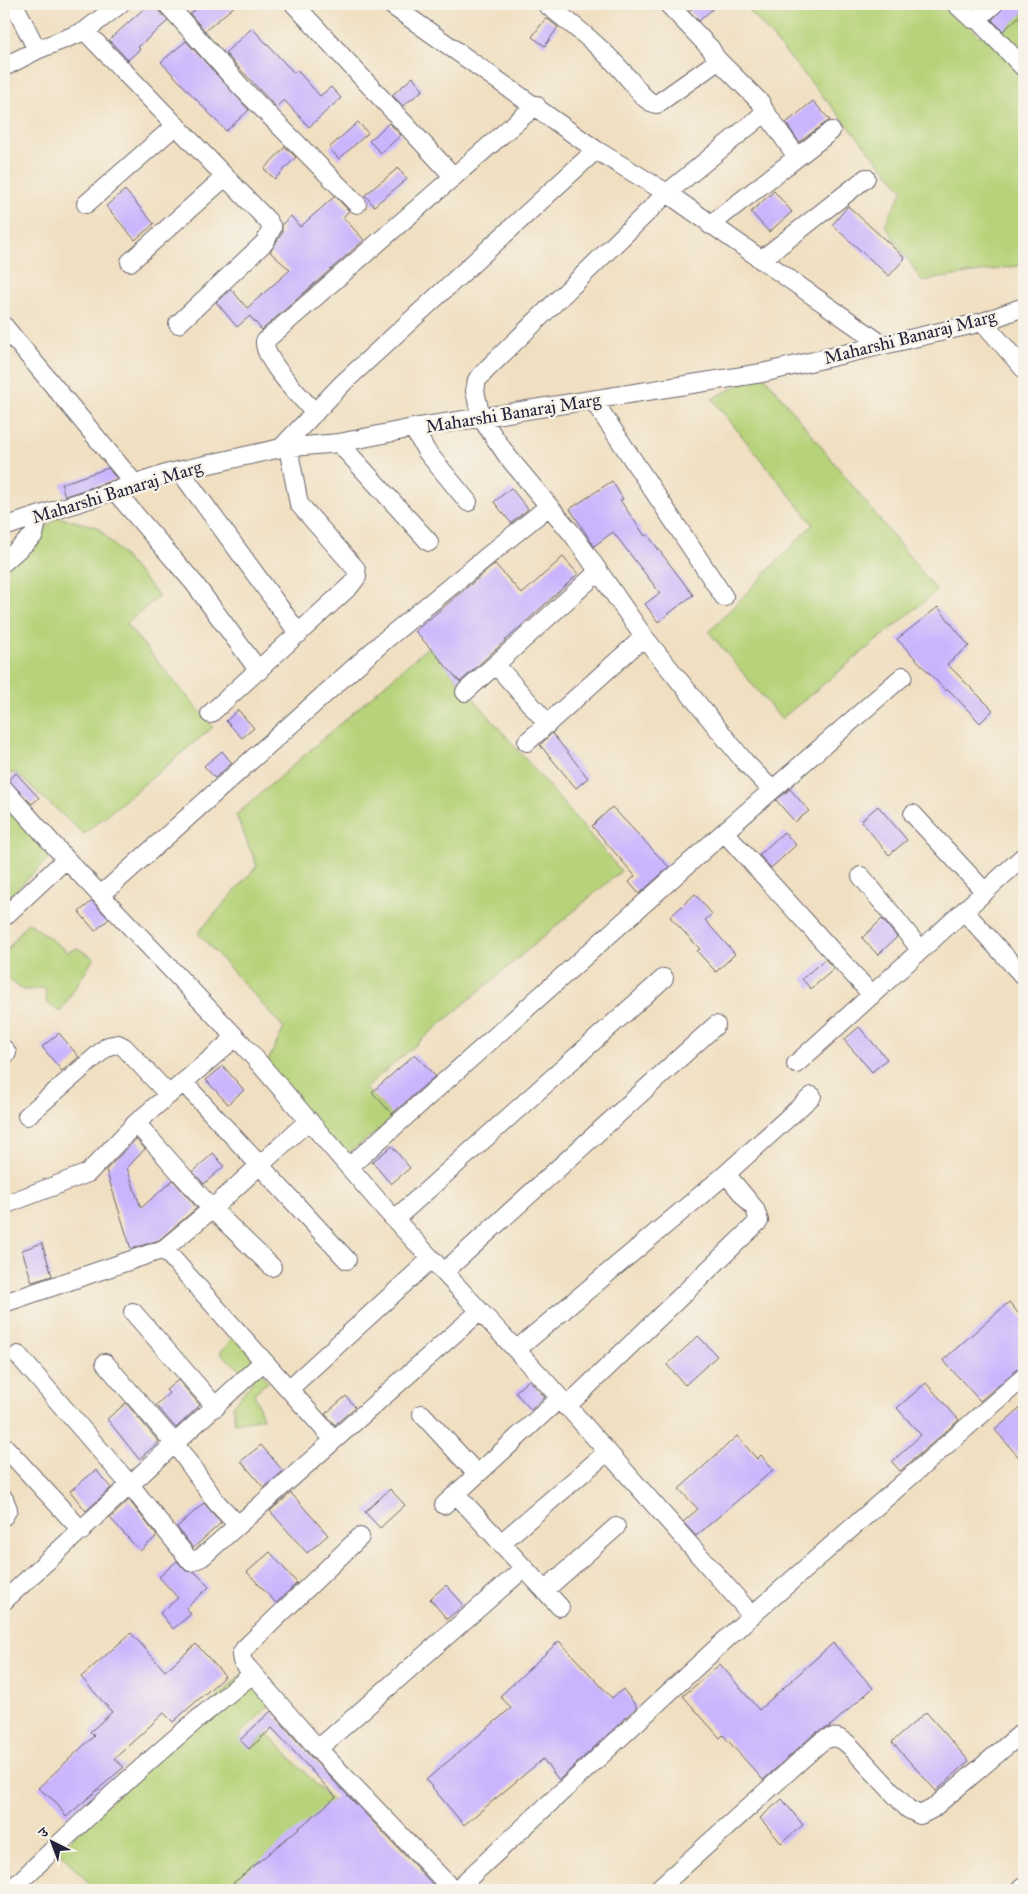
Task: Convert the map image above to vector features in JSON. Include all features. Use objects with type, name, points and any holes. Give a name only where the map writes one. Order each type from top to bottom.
[{"type":"street","points":[[14,4],[37,50]]},
{"type":"street","points":[[167,4],[242,88],[357,204]]},
{"type":"street","points":[[294,4],[454,177]]},
{"type":"street","points":[[390,4],[536,105],[596,150],[666,193],[883,345]]},
{"type":"street","points":[[546,4],[595,43],[652,104],[657,104],[715,62],[716,58]]},
{"type":"street","points":[[668,4],[716,58],[761,103],[797,157]]},
{"type":"street","points":[[956,4],[972,19],[977,19],[1024,68]]},
{"type":"street","points":[[977,19],[994,4]]},
{"type":"street","points":[[4,67],[37,50],[85,31],[114,6]]},
{"type":"street","points":[[85,31],[268,221],[272,228],[270,234],[178,324]]},
{"type":"street","points":[[315,413],[273,363],[264,348],[265,341],[536,105]]},
{"type":"street","points":[[764,110],[762,116],[666,193],[477,380],[476,391],[481,418],[508,457],[574,536],[644,637],[744,761],[772,790]]},
{"type":"street","points":[[86,204],[176,125]]},
{"type":"street","points":[[710,225],[831,131]]},
{"type":"street","points":[[210,714],[299,634],[357,577],[356,569],[299,504],[284,447],[343,383],[596,150]]},
{"type":"street","points":[[130,262],[225,177]]},
{"type":"street","points":[[761,260],[866,178]]},
{"type":"street","name":"Maharshi Banaraj Marg","points":[[4,527],[134,483],[284,447],[340,443],[413,428],[762,373],[983,322],[1024,308]]},
{"type":"street","points":[[983,322],[1024,368]]},
{"type":"street","points":[[4,326],[134,483]]},
{"type":"street","points":[[593,400],[724,597]]},
{"type":"street","points":[[413,428],[427,452],[468,502]]},
{"type":"street","points":[[340,443],[428,542]]},
{"type":"street","points":[[180,471],[299,634]]},
{"type":"street","points":[[114,490],[194,584],[259,671]]},
{"type":"street","points":[[101,895],[386,640],[549,506]]},
{"type":"street","points":[[4,562],[34,535],[38,516]]},
{"type":"street","points":[[465,692],[598,572]]},
{"type":"street","points":[[528,742],[644,637]]},
{"type":"street","points":[[496,665],[548,724]]},
{"type":"street","points":[[349,1167],[724,832],[903,676]]},
{"type":"street","points":[[4,789],[66,859],[236,1037],[395,1219],[516,1350],[742,1605],[750,1617]]},
{"type":"street","points":[[913,814],[985,892]]},
{"type":"street","points":[[724,832],[872,995]]},
{"type":"street","points":[[796,1064],[1024,856]]},
{"type":"street","points":[[4,916],[66,859]]},
{"type":"street","points":[[861,876],[920,949]]},
{"type":"street","points":[[964,911],[1024,977]]},
{"type":"street","points":[[395,1219],[664,978]]},
{"type":"street","points":[[444,1272],[716,1025]]},
{"type":"street","points":[[4,1205],[88,1173],[136,1124],[236,1037]]},
{"type":"street","points":[[27,1116],[108,1046],[118,1044],[124,1047],[169,1095]]},
{"type":"street","points":[[183,1082],[347,1260]]},
{"type":"street","points":[[516,1350],[726,1174],[812,1096]]},
{"type":"street","points":[[4,1303],[164,1249],[212,1209],[309,1120]]},
{"type":"street","points":[[136,1124],[212,1209],[272,1267]]},
{"type":"street","points":[[560,1607],[501,1543],[450,1499],[562,1403],[759,1221],[755,1210],[726,1174]]},
{"type":"street","points":[[164,1249],[334,1440]]},
{"type":"street","points":[[289,1389],[431,1258]]},
{"type":"street","points":[[18,1355],[130,1486],[191,1562],[202,1557],[238,1526],[480,1311]]},
{"type":"street","points":[[133,1312],[216,1407]]},
{"type":"street","points":[[4,1601],[176,1445],[264,1361]]},
{"type":"street","points":[[105,1363],[176,1445],[217,1503],[238,1526]]},
{"type":"street","points":[[360,1537],[245,1648],[241,1655],[242,1661],[318,1749],[455,1890],[750,1617],[1024,1377]]},
{"type":"street","points":[[422,1414],[477,1474]]},
{"type":"street","points":[[4,1446],[82,1530]]},
{"type":"street","points":[[501,1543],[606,1452]]},
{"type":"street","points":[[4,1499],[8,1509],[4,1516]]},
{"type":"street","points":[[545,1590],[616,1527]]},
{"type":"street","points":[[318,1749],[524,1568]]},
{"type":"street","points":[[14,1885],[66,1835],[217,1702],[253,1674]]},
{"type":"street","points":[[657,1890],[822,1741],[832,1736],[842,1738],[908,1809],[920,1815],[932,1809],[1024,1731]]},
{"type":"street","points":[[1020,1890],[1024,1886]]},
{"type":"green space","points":[[744,4],[948,4],[980,37],[1020,4],[1024,4],[1024,265],[922,281],[885,225],[903,190]]},
{"type":"green space","points":[[762,373],[937,591],[781,719],[709,632],[813,524],[712,399]]},
{"type":"green space","points":[[57,517],[98,527],[159,596],[126,624],[213,727],[84,834],[16,773],[4,774],[4,567]]},
{"type":"green space","points":[[429,646],[621,871],[365,1088],[395,1118],[341,1158],[264,1069],[284,1028],[198,933],[257,866],[236,815]]},
{"type":"green space","points":[[4,798],[58,850],[4,901]]},
{"type":"green space","points":[[28,922],[68,952],[77,948],[94,958],[60,1012],[47,1003],[45,988],[23,990],[4,975],[4,954]]},
{"type":"green space","points":[[241,1327],[256,1367],[268,1382],[254,1393],[263,1418],[235,1423],[233,1406],[253,1380],[220,1353]]},
{"type":"green space","points":[[244,1672],[273,1702],[239,1736],[251,1748],[267,1733],[332,1801],[239,1890],[96,1890],[58,1851]]},
{"type":"building","points":[[149,4],[157,4],[159,11],[168,21],[138,47],[140,49],[128,60],[109,40]]},
{"type":"building","points":[[202,4],[237,4],[205,31],[190,14]]},
{"type":"building","points":[[697,4],[718,4],[699,21],[689,11]]},
{"type":"building","points":[[1006,4],[1024,4],[1024,12],[1003,31],[992,20]]},
{"type":"building","points":[[546,18],[558,27],[545,46],[532,37]]},
{"type":"building","points":[[252,28],[294,73],[297,70],[320,96],[331,87],[341,98],[309,127],[284,100],[276,107],[225,53]]},
{"type":"building","points":[[186,41],[249,110],[226,131],[161,62]]},
{"type":"building","points":[[413,77],[423,90],[403,106],[392,95]]},
{"type":"building","points":[[813,101],[830,120],[799,142],[786,123]]},
{"type":"building","points":[[358,122],[368,133],[339,159],[329,148]]},
{"type":"building","points":[[389,123],[401,135],[381,153],[369,141]]},
{"type":"building","points":[[285,147],[296,157],[275,179],[264,169]]},
{"type":"building","points":[[398,168],[407,179],[374,206],[365,195]]},
{"type":"building","points":[[125,190],[154,224],[135,240],[106,206]]},
{"type":"building","points":[[774,191],[792,212],[769,232],[751,212]]},
{"type":"building","points":[[335,196],[349,211],[343,217],[364,240],[262,330],[250,316],[237,327],[216,302],[231,289],[247,308],[290,270],[270,252],[282,233],[282,224],[291,216],[300,227]]},
{"type":"building","points":[[848,206],[905,258],[889,276],[832,225]]},
{"type":"building","points":[[108,468],[117,479],[65,496],[61,484]]},
{"type":"building","points":[[612,481],[623,499],[620,500],[645,536],[647,534],[693,595],[658,622],[645,604],[660,593],[613,532],[594,546],[570,509]]},
{"type":"building","points":[[511,488],[528,509],[511,523],[494,502]]},
{"type":"building","points":[[563,557],[578,574],[460,682],[415,631],[495,564],[522,594]]},
{"type":"building","points":[[938,607],[969,646],[947,664],[993,710],[980,723],[948,689],[946,691],[897,639]]},
{"type":"building","points":[[238,710],[254,728],[242,738],[226,721]]},
{"type":"building","points":[[552,733],[588,778],[576,788],[540,745]]},
{"type":"building","points":[[222,751],[232,763],[215,778],[204,766]]},
{"type":"building","points":[[16,773],[39,798],[32,804],[8,780]]},
{"type":"building","points":[[790,789],[809,811],[795,822],[776,800]]},
{"type":"building","points":[[878,806],[907,840],[889,855],[861,821]]},
{"type":"building","points":[[612,807],[669,867],[639,894],[629,882],[635,876],[592,826]]},
{"type":"building","points":[[784,832],[796,845],[771,868],[759,855]]},
{"type":"building","points":[[695,894],[712,914],[705,920],[735,954],[716,972],[697,951],[700,949],[670,917]]},
{"type":"building","points":[[92,901],[109,919],[95,931],[79,912]]},
{"type":"building","points":[[882,919],[897,937],[878,955],[862,938]]},
{"type":"building","points":[[825,959],[834,969],[811,989],[802,979]]},
{"type":"building","points":[[859,1027],[887,1059],[872,1072],[844,1040]]},
{"type":"building","points":[[59,1033],[79,1057],[62,1071],[42,1047]]},
{"type":"building","points":[[415,1054],[435,1076],[392,1114],[372,1092]]},
{"type":"building","points":[[223,1066],[244,1090],[228,1104],[206,1080]]},
{"type":"building","points":[[136,1139],[145,1149],[127,1168],[141,1208],[173,1180],[197,1208],[159,1240],[131,1249],[106,1170]]},
{"type":"building","points":[[392,1146],[410,1168],[391,1184],[372,1162]]},
{"type":"building","points":[[213,1153],[224,1166],[204,1184],[193,1172]]},
{"type":"building","points":[[42,1243],[52,1276],[32,1282],[22,1250]]},
{"type":"building","points":[[1009,1302],[1024,1320],[1024,1367],[1017,1369],[980,1401],[943,1360]]},
{"type":"building","points":[[698,1336],[717,1356],[685,1385],[667,1365]]},
{"type":"building","points":[[178,1380],[200,1405],[176,1428],[156,1405],[169,1393],[166,1390]]},
{"type":"building","points":[[529,1380],[545,1397],[531,1410],[515,1392]]},
{"type":"building","points":[[926,1383],[959,1420],[900,1471],[892,1462],[921,1435],[897,1408]]},
{"type":"building","points":[[346,1396],[355,1407],[335,1425],[325,1414]]},
{"type":"building","points":[[126,1403],[159,1442],[139,1459],[107,1419]]},
{"type":"building","points":[[1024,1405],[1024,1463],[995,1430]]},
{"type":"building","points":[[737,1436],[757,1459],[761,1455],[773,1470],[696,1536],[683,1522],[698,1509],[679,1489]]},
{"type":"building","points":[[261,1445],[283,1471],[264,1488],[241,1461]]},
{"type":"building","points":[[96,1470],[111,1488],[86,1511],[70,1491]]},
{"type":"building","points":[[390,1489],[405,1505],[380,1528],[365,1512]]},
{"type":"building","points":[[291,1493],[328,1535],[307,1553],[270,1511]]},
{"type":"building","points":[[129,1500],[157,1536],[140,1551],[110,1518]]},
{"type":"building","points":[[204,1503],[221,1523],[193,1548],[177,1527]]},
{"type":"building","points":[[270,1552],[297,1583],[276,1603],[247,1572]]},
{"type":"building","points":[[177,1561],[186,1571],[195,1572],[209,1587],[186,1608],[191,1614],[173,1629],[160,1613],[178,1598],[159,1577]]},
{"type":"building","points":[[446,1585],[464,1605],[447,1619],[430,1599]]},
{"type":"building","points":[[131,1633],[165,1671],[196,1644],[225,1676],[173,1722],[164,1713],[114,1759],[124,1767],[66,1817],[56,1802],[38,1788],[94,1736],[90,1732],[112,1712],[81,1677]]},
{"type":"building","points":[[559,1641],[612,1698],[623,1689],[637,1707],[559,1780],[543,1759],[464,1825],[426,1780],[511,1708],[500,1696]]},
{"type":"building","points":[[833,1643],[873,1688],[829,1727],[815,1733],[763,1780],[723,1735],[720,1738],[683,1696],[720,1664],[759,1710]]},
{"type":"building","points":[[271,1711],[310,1756],[438,1890],[225,1890],[336,1797],[272,1728],[249,1749],[240,1740]]},
{"type":"building","points":[[926,1712],[969,1761],[936,1791],[892,1742]]},
{"type":"building","points":[[782,1799],[803,1825],[781,1843],[760,1818]]}]
